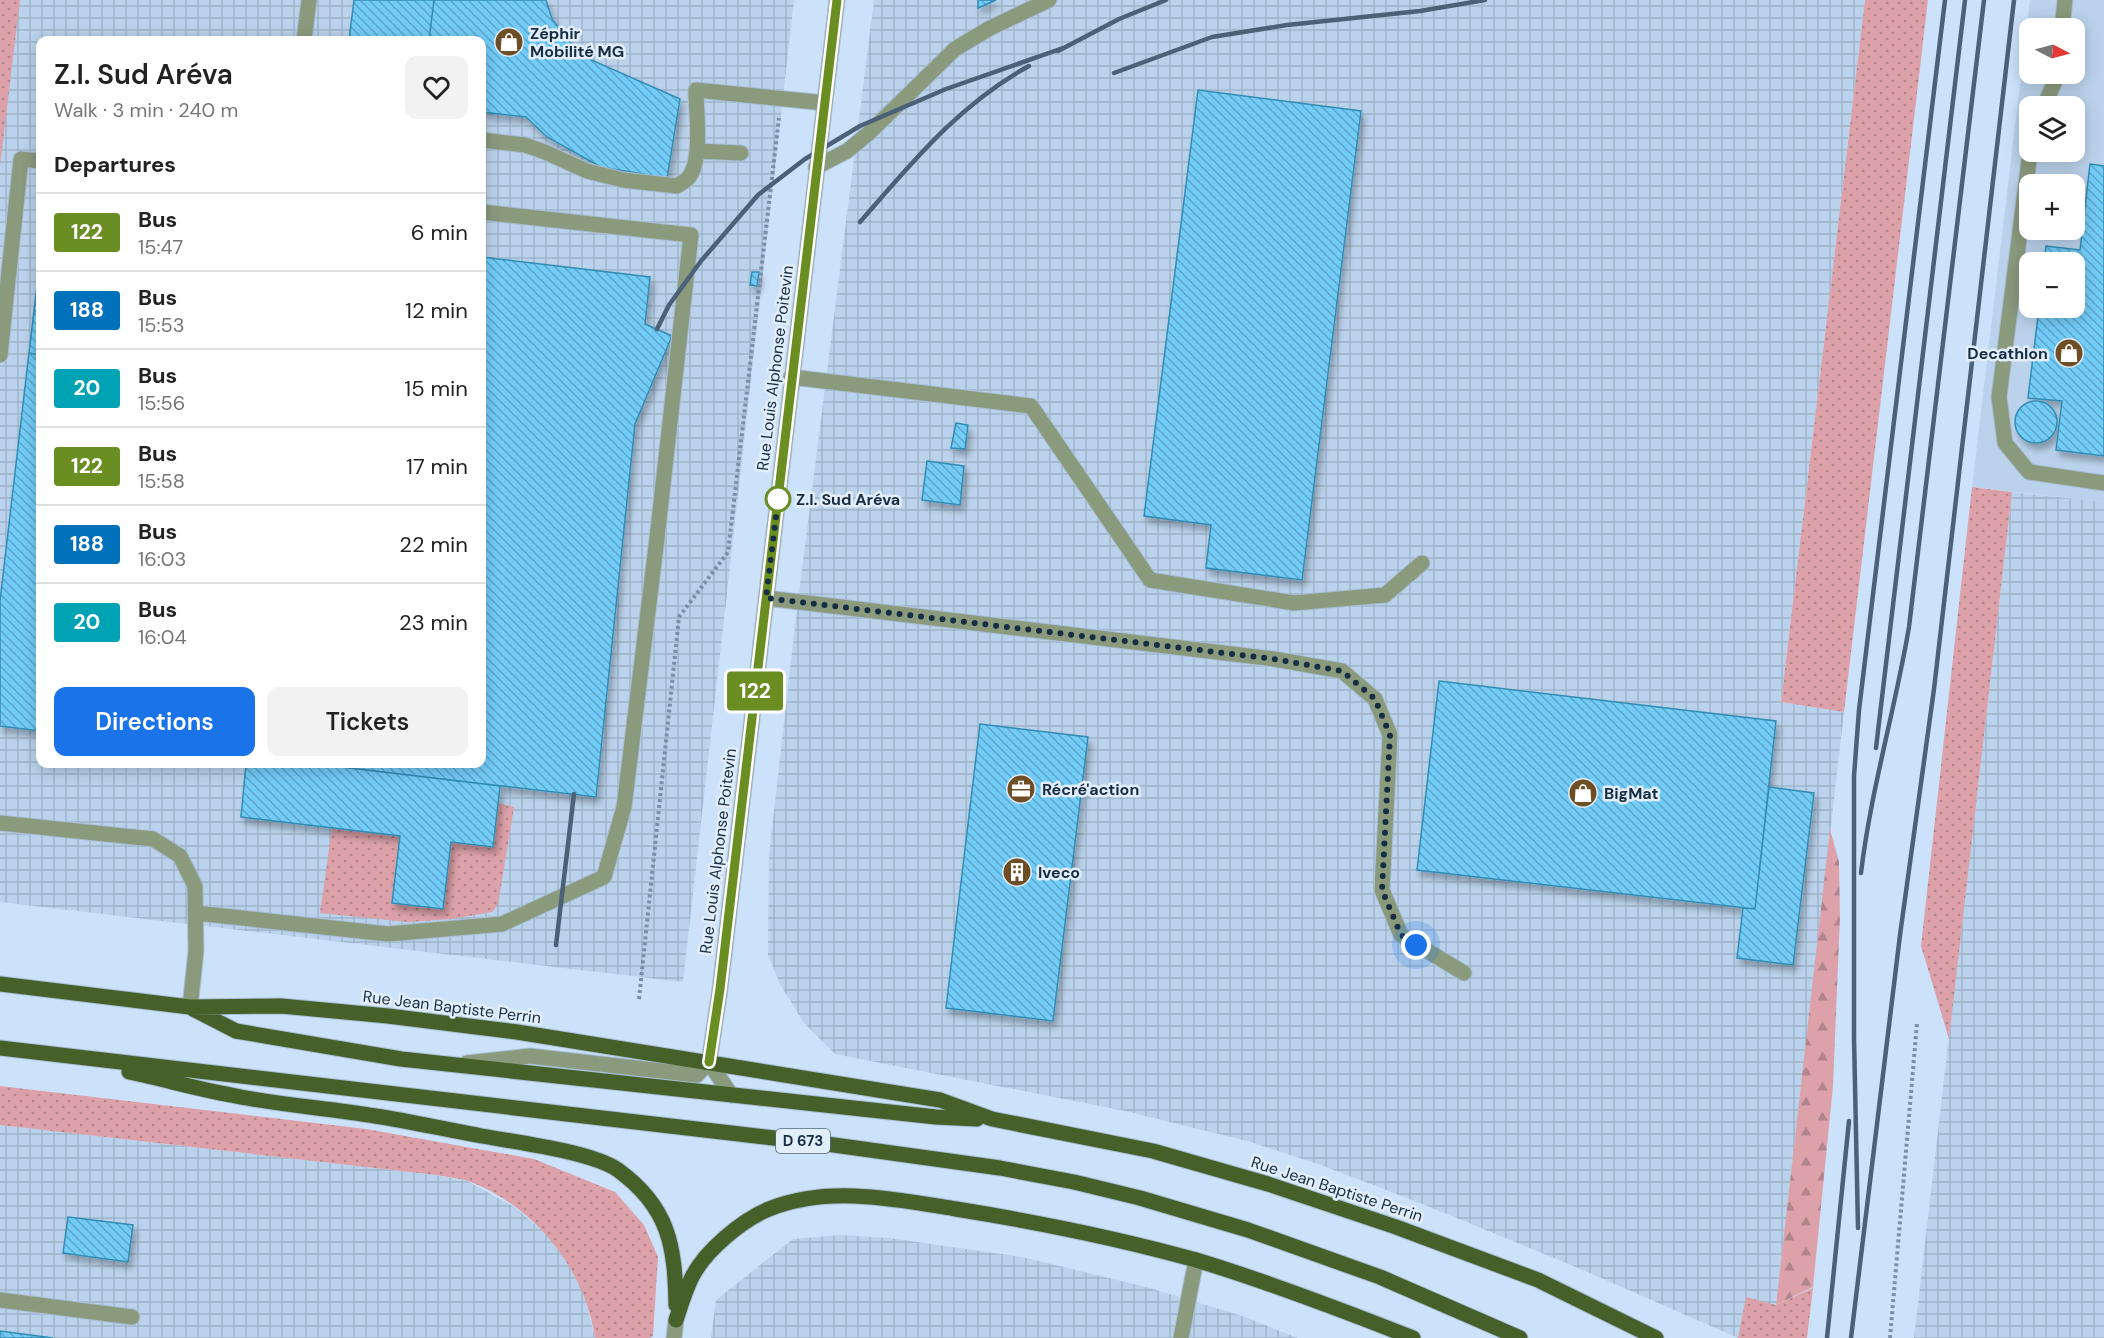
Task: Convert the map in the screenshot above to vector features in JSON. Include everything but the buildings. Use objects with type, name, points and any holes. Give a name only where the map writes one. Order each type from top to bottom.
[{"type":"main road","name":"Rue Jean Baptiste Perrin","points":[[0,984],[190,1007],[281,1006],[388,1016],[517,1032],[940,1100],[992,1119],[1153,1151],[1268,1184],[1396,1227],[1538,1280],[1656,1338]]},
{"type":"main road","name":"Rue Jean Baptiste Perrin","points":[[190,1007],[236,1031],[401,1059],[936,1117],[992,1119]]},
{"type":"main road","name":"D 673","points":[[0,1048],[834,1145],[1000,1168],[1074,1182],[1140,1198],[1270,1238],[1380,1276],[1520,1338]]},
{"type":"main road","points":[[60,1055],[232,1096],[375,1116],[544,1147],[587,1157],[615,1168],[632,1181],[650,1201],[672,1243],[676,1275],[676,1320]]},
{"type":"main road","points":[[676,1320],[692,1276],[722,1241],[744,1224],[768,1210],[798,1200],[826,1196],[891,1199],[1050,1224],[1196,1260],[1413,1338]]},
{"type":"street","points":[[304,36],[309,0]]},
{"type":"street","name":"Rue Louis Alphonse Poitevin","points":[[709,1062],[837,0]]},
{"type":"street","points":[[816,167],[848,151],[955,49],[990,28],[1049,0]]},
{"type":"street","points":[[2063,18],[2065,0]]},
{"type":"street","points":[[486,140],[525,145],[588,171],[624,180],[677,186],[689,178],[695,165],[697,152],[696,90],[825,103]]},
{"type":"street","points":[[697,152],[741,153]]},
{"type":"street","points":[[0,355],[21,159],[36,161]]},
{"type":"street","points":[[2029,162],[1999,397],[2004,443],[2030,472],[2104,483]]},
{"type":"street","points":[[196,913],[388,933],[502,924],[604,877],[624,807],[691,236],[486,212]]},
{"type":"street","points":[[791,377],[1031,406],[1150,580],[1294,603],[1385,595],[1422,563]]},
{"type":"street","points":[[766,598],[1274,659],[1342,671],[1375,699],[1390,735],[1382,890],[1401,935],[1464,973]]},
{"type":"street","points":[[0,823],[153,839],[180,856],[195,886],[196,951],[190,1007]]},
{"type":"street","name":"Rue Jean Baptiste Perrin","points":[[457,1065],[530,1056],[697,1075],[709,1062]]},
{"type":"street","points":[[709,1062],[731,1095]]},
{"type":"street","points":[[1181,1338],[1196,1260]]},
{"type":"street","points":[[0,1300],[132,1317]]},
{"type":"street","points":[[674,1338],[676,1320]]},
{"type":"path","points":[[639,999],[679,617],[728,552],[781,98]]},
{"type":"path","points":[[1890,1338],[1917,1023]]},
{"type":"shaded area","points":[[0,0],[794,0],[683,982],[0,902]]},
{"type":"shaded area","points":[[874,0],[1865,0],[1781,702],[1844,712],[1776,1305],[1747,1298],[1738,1338],[1576,1267],[1321,1165],[1247,1141],[1125,1111],[835,1054],[804,1023],[780,984],[768,955],[769,855],[796,617]]},
{"type":"shaded area","points":[[2030,0],[2104,0],[2104,502],[1972,487],[2020,84],[2085,84],[2085,18],[2028,18]]},
{"type":"shaded area","points":[[2012,492],[2104,502],[2104,1338],[1914,1338]]},
{"type":"shaded area","points":[[0,1125],[436,1175],[467,1181],[516,1208],[546,1234],[568,1263],[584,1293],[595,1338],[0,1338]]},
{"type":"shaded area","points":[[840,1235],[889,1238],[1022,1257],[1150,1288],[1242,1316],[1298,1338],[711,1338],[716,1300],[793,1239]]},
{"type":"green space","points":[[0,0],[20,0],[0,166]]},
{"type":"green space","points":[[1865,0],[1928,0],[1844,712],[1781,702]]},
{"type":"green space","points":[[1972,487],[2012,492],[1949,1039],[1921,946]]},
{"type":"green space","points":[[498,803],[514,807],[498,904],[492,912],[451,919],[408,922],[320,913],[332,828],[400,836],[392,903],[442,909],[451,842],[492,847]]},
{"type":"green space","points":[[1830,829],[1839,862],[1840,916],[1833,1086],[1813,1287],[1776,1305]]},
{"type":"green space","points":[[0,1086],[366,1129],[534,1159],[615,1192],[644,1225],[658,1257],[653,1336],[650,1338],[595,1338],[580,1288],[568,1264],[552,1243],[535,1223],[514,1206],[468,1181],[436,1175],[0,1125]]},
{"type":"green space","points":[[1813,1288],[1807,1338],[1738,1338],[1746,1297],[1776,1305]]},
{"type":"railway","points":[[1058,51],[1119,19],[1166,0]]},
{"type":"railway","points":[[1114,73],[1212,37],[1287,25],[1420,11],[1485,0]]},
{"type":"railway","points":[[1858,1228],[1854,1037],[1854,776],[1859,710],[1945,0]]},
{"type":"railway","points":[[1876,748],[1965,0]]},
{"type":"railway","points":[[1861,873],[1871,811],[1909,627],[1984,0]]},
{"type":"railway","points":[[1851,1338],[1900,935],[1934,689],[2014,0]]},
{"type":"railway","points":[[657,329],[669,305],[701,261],[758,195],[805,159],[860,126],[946,89],[1066,47]]},
{"type":"railway","points":[[860,222],[937,136],[980,98],[1029,66]]},
{"type":"railway","points":[[556,945],[574,794]]},
{"type":"railway","points":[[1827,1338],[1849,1121]]},
{"type":"bus line","name":"122","points":[[709,1062],[720,989],[837,0]]},
{"type":"place","name":"Zéphir Mobilité MG","points":[[509,42]]},
{"type":"place","name":"Decathlon","points":[[2069,353]]},
{"type":"place","name":"Z.I. Sud Aréva","points":[[778,499]]},
{"type":"place","name":"Récré'action","points":[[1021,789]]},
{"type":"place","name":"BigMat","points":[[1583,793]]},
{"type":"place","name":"Iveco","points":[[1017,872]]},
{"type":"route","points":[[778,499],[779,492],[766,598],[1274,659],[1342,671],[1375,699],[1390,735],[1382,890],[1401,935],[1416,945]]}]
